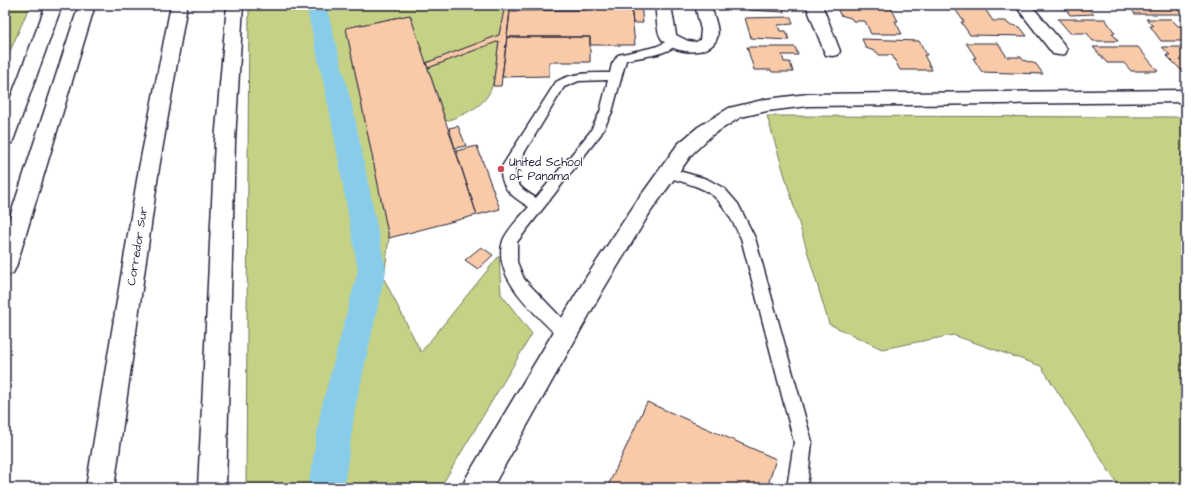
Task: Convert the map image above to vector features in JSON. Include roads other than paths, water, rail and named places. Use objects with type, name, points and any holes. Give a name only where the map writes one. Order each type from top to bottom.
[{"type":"main road","points":[[5,138],[54,5]]},
{"type":"main road","points":[[5,267],[87,5]]},
{"type":"main road","name":"Corredor Sur","points":[[100,488],[149,168],[179,5]]},
{"type":"main road","points":[[212,488],[226,142],[235,5]]},
{"type":"main road","points":[[664,5],[668,37],[673,42],[687,47],[699,46],[705,43],[709,36],[702,5]]},
{"type":"main road","points":[[814,5],[832,51]]},
{"type":"main road","points":[[1023,5],[1059,50]]},
{"type":"main road","points":[[476,488],[595,283],[668,173],[685,149],[705,131],[735,112],[767,105],[808,100],[1186,96]]},
{"type":"lane","points":[[566,334],[518,283],[509,262],[510,241],[537,205],[595,134],[606,112],[618,64],[622,57],[658,50],[673,42]]},
{"type":"lane","points":[[537,205],[513,190],[507,179],[508,168],[560,85],[568,79],[581,76],[615,77]]},
{"type":"lane","points":[[668,173],[701,183],[720,193],[735,212],[748,238],[803,442],[798,488]]},
{"type":"waterway","points":[[316,5],[342,113],[372,270],[338,409],[326,488]]},
{"type":"place","name":"United School of Panama","points":[[501,169]]}]
